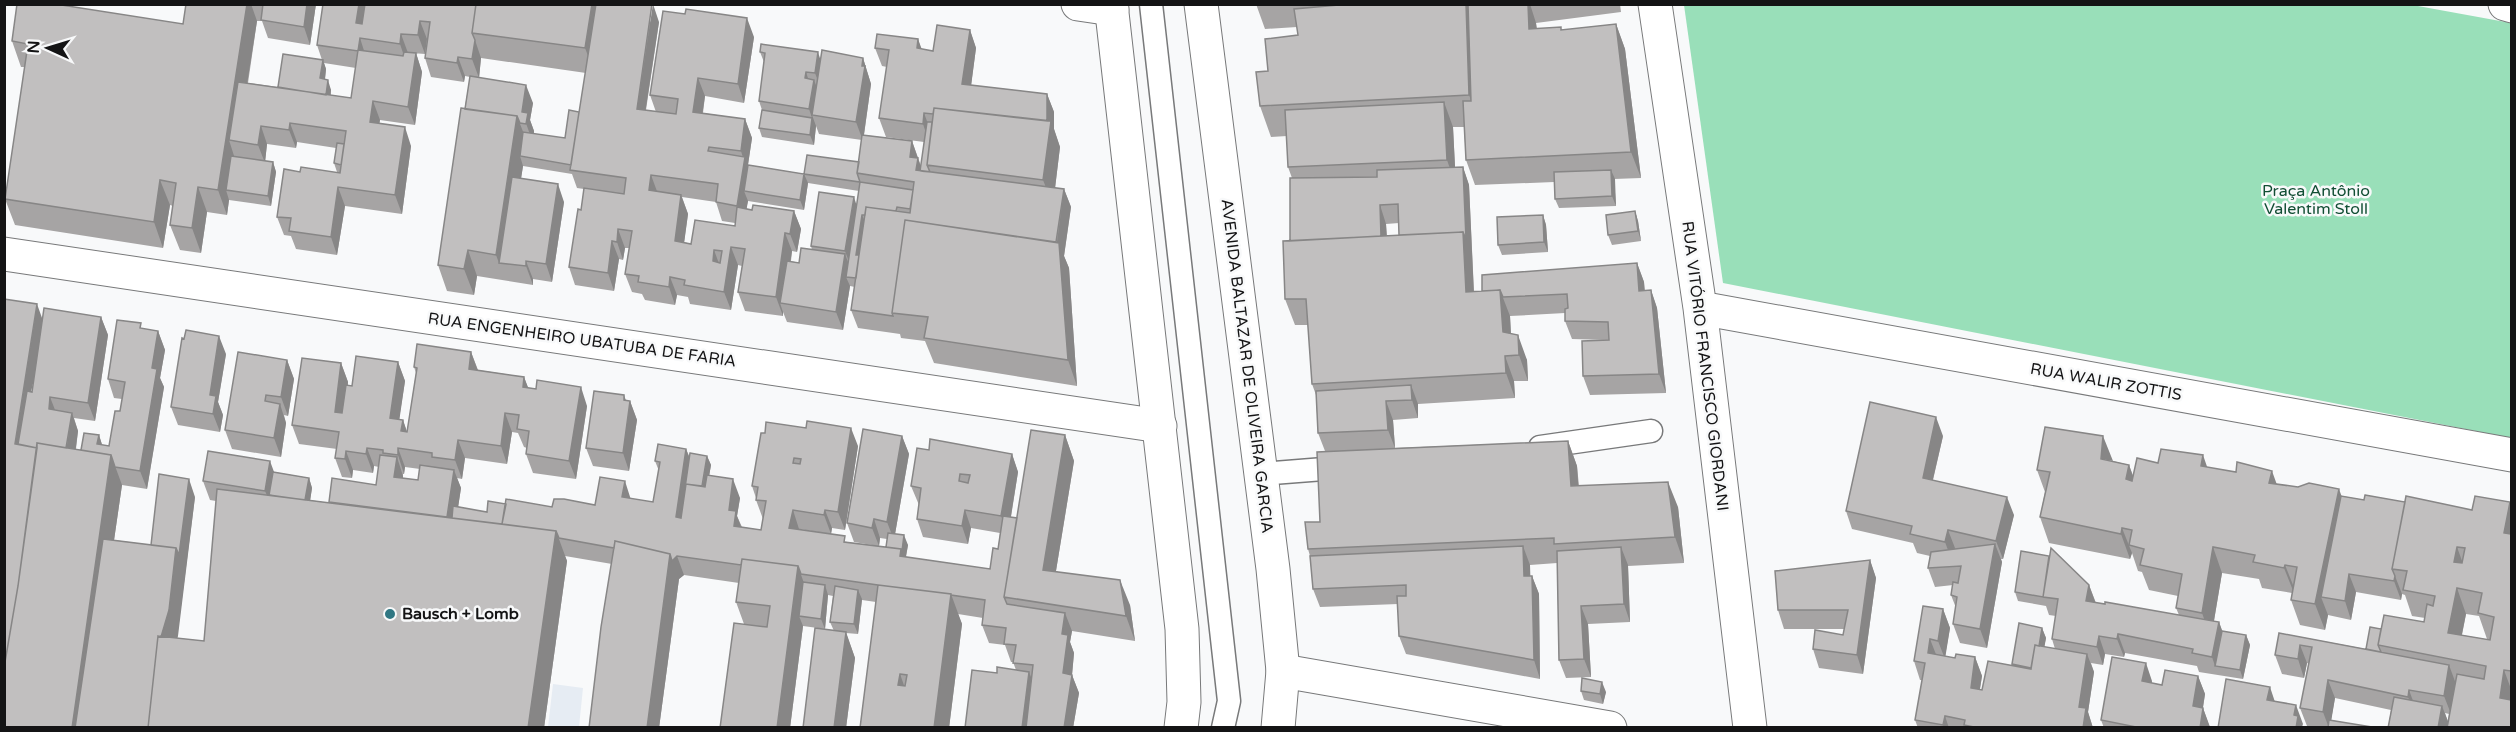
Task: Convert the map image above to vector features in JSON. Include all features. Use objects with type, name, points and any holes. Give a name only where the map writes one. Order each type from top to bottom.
[{"type":"street","points":[[1078,4],[1112,7],[1182,629],[1184,702],[1181,728]]},
{"type":"street","name":"AVENIDA BALTAZAR DE OLIVEIRA GARCIA","points":[[1201,4],[1261,474],[1283,671],[1278,728]]},
{"type":"street","name":"RUA VITÓRIO FRANCISCO GIORDANI","points":[[1655,4],[1700,308],[1750,728]]},
{"type":"street","points":[[2505,4],[2511,6]]},
{"type":"street","name":"RUA ENGENHEIRO UBATUBA DE FARIA","points":[[4,254],[1160,426]]},
{"type":"street","name":"RUA WALIR ZOTTIS","points":[[1700,308],[2511,455]]},
{"type":"street","points":[[1283,671],[1610,728]]},
{"type":"lane","points":[[1151,4],[1228,701],[1223,728]]},
{"type":"lane","points":[[1516,450],[1651,431]]},
{"type":"lane","points":[[1261,474],[1369,466]]},
{"type":"shaded area","points":[[553,684],[583,688],[579,727],[548,727]]},
{"type":"green space","name":"Praça Antônio Valentim Stoll","points":[[2407,4],[2511,23],[2511,438],[1723,283],[1684,5]]},
{"type":"building","points":[[17,4],[55,4],[183,24],[186,4],[247,4],[218,190],[198,187],[192,228],[170,225],[176,183],[160,180],[154,222],[5,199],[28,44],[12,41]]},
{"type":"building","points":[[263,4],[307,4],[304,27],[261,20]]},
{"type":"building","points":[[323,4],[359,4],[356,23],[362,24],[365,4],[476,4],[472,33],[475,40],[472,59],[458,57],[457,63],[425,58],[430,22],[420,21],[418,35],[401,34],[400,44],[360,38],[358,51],[317,45]]},
{"type":"building","points":[[476,4],[592,4],[585,48],[472,33]]},
{"type":"building","points":[[596,4],[652,4],[637,109],[676,114],[678,99],[650,95],[663,11],[685,14],[686,9],[747,18],[738,84],[698,78],[693,112],[745,119],[741,151],[709,147],[708,151],[745,157],[737,206],[716,202],[718,184],[651,175],[649,190],[681,195],[675,241],[691,244],[695,220],[735,226],[737,207],[752,210],[753,205],[794,211],[790,234],[785,233],[776,297],[738,292],[745,249],[731,247],[724,292],[684,285],[685,280],[670,277],[669,287],[638,282],[639,276],[625,274],[632,231],[618,229],[617,242],[612,241],[608,273],[569,267],[578,209],[581,210],[584,188],[624,194],[626,178],[570,170]],"holes":[[[714,250],[722,251],[720,263],[713,261]]]},
{"type":"building","points":[[1350,4],[1466,4],[1469,95],[1260,106],[1256,72],[1268,71],[1265,39],[1298,35],[1294,9]]},
{"type":"building","points":[[1468,4],[1528,4],[1529,29],[1561,27],[1561,30],[1616,24],[1631,152],[1466,160],[1463,101],[1471,101]]},
{"type":"building","points":[[937,25],[970,30],[962,84],[1047,94],[1047,121],[934,108],[933,114],[924,113],[923,124],[879,118],[889,50],[875,48],[877,34],[918,39],[917,48],[933,51]]},
{"type":"building","points":[[761,44],[818,52],[815,73],[806,72],[805,78],[814,80],[809,109],[759,101],[765,53],[760,52]]},
{"type":"building","points":[[358,50],[403,56],[404,52],[416,53],[408,107],[373,101],[370,122],[405,127],[395,195],[338,187],[331,237],[289,231],[291,218],[277,217],[284,169],[300,172],[301,167],[340,173],[346,131],[290,123],[289,130],[261,126],[258,145],[229,140],[238,82],[351,98]]},
{"type":"building","points":[[822,50],[863,58],[862,66],[865,66],[856,122],[812,115]]},
{"type":"building","points":[[283,54],[323,60],[320,78],[328,80],[326,95],[278,87]]},
{"type":"building","points":[[470,76],[526,85],[522,112],[528,113],[526,124],[520,123],[517,116],[465,109]]},
{"type":"building","points":[[1444,102],[1447,160],[1288,167],[1285,110]]},
{"type":"building","points":[[461,108],[517,116],[496,255],[468,250],[464,269],[438,265]]},
{"type":"building","points":[[934,108],[1051,121],[1043,180],[927,165]]},
{"type":"building","points":[[569,110],[579,112],[571,165],[520,156],[523,132],[565,138]]},
{"type":"building","points":[[762,110],[812,118],[810,135],[759,128]]},
{"type":"building","points":[[927,122],[932,122],[927,165],[930,172],[920,171]]},
{"type":"building","points":[[862,135],[912,141],[910,157],[918,158],[916,170],[1064,189],[1056,242],[905,220],[893,316],[851,310],[866,207],[910,213],[914,182],[857,173]]},
{"type":"building","points":[[337,143],[344,144],[341,165],[334,163]]},
{"type":"building","points":[[807,155],[859,162],[857,173],[860,182],[804,174]]},
{"type":"building","points":[[231,156],[273,162],[268,196],[226,190]]},
{"type":"building","points":[[748,165],[804,174],[800,200],[744,191]]},
{"type":"building","points":[[1463,167],[1466,239],[1463,232],[1399,235],[1398,204],[1380,205],[1381,236],[1290,241],[1290,178],[1377,177],[1377,170]]},
{"type":"building","points":[[1611,170],[1612,196],[1555,199],[1554,172]]},
{"type":"building","points":[[512,177],[558,184],[546,264],[526,261],[526,266],[499,263]]},
{"type":"building","points":[[860,182],[913,190],[910,209],[897,207],[896,211],[866,207],[865,215],[862,215],[856,255],[859,255],[856,278],[846,277]]},
{"type":"building","points":[[819,192],[854,197],[845,251],[811,246]]},
{"type":"building","points":[[1635,211],[1638,231],[1608,235],[1606,215]]},
{"type":"building","points":[[1543,215],[1544,242],[1498,245],[1497,217]]},
{"type":"building","points":[[905,220],[1059,243],[1068,360],[924,338],[928,317],[892,313]]},
{"type":"building","points":[[1463,232],[1466,292],[1500,290],[1503,332],[1518,335],[1519,355],[1505,356],[1506,373],[1312,384],[1306,299],[1285,299],[1283,241]]},
{"type":"building","points":[[801,248],[845,254],[836,312],[780,303],[787,261],[799,263]]},
{"type":"building","points":[[1637,263],[1639,291],[1651,290],[1659,374],[1583,376],[1582,341],[1609,340],[1608,322],[1565,321],[1565,309],[1568,308],[1567,294],[1503,297],[1500,290],[1482,291],[1482,275]]},
{"type":"building","points":[[4,299],[37,304],[15,444],[37,448],[4,668]]},
{"type":"building","points":[[44,308],[101,317],[88,403],[50,397],[49,409],[72,413],[66,448],[37,443],[37,448],[18,444],[27,391],[32,392]]},
{"type":"building","points":[[117,320],[141,323],[140,328],[158,331],[152,368],[157,369],[140,471],[115,467],[111,455],[81,450],[84,433],[99,435],[97,444],[109,446],[115,411],[120,411],[125,382],[108,379]]},
{"type":"building","points":[[186,330],[219,336],[210,395],[216,396],[213,414],[171,407],[182,338],[184,339]]},
{"type":"building","points":[[417,344],[471,352],[469,369],[524,377],[523,387],[536,389],[537,380],[581,387],[569,461],[526,454],[529,431],[517,429],[519,415],[505,413],[501,446],[458,440],[455,460],[432,457],[432,453],[398,448],[398,455],[367,448],[366,454],[346,451],[345,459],[335,458],[339,432],[292,425],[302,358],[341,363],[335,412],[342,413],[346,385],[352,386],[356,356],[398,362],[390,418],[403,420],[401,431],[407,432],[417,368],[414,367]]},
{"type":"building","points":[[238,352],[287,360],[281,397],[266,395],[265,401],[280,404],[274,438],[225,430]]},
{"type":"building","points":[[1411,385],[1412,400],[1386,401],[1388,430],[1318,433],[1316,391]]},
{"type":"building","points":[[594,391],[624,395],[624,400],[630,401],[623,453],[586,448]]},
{"type":"building","points":[[1870,402],[1936,417],[1923,478],[2007,497],[1996,541],[1948,530],[1945,542],[1910,534],[1912,526],[1846,511]]},
{"type":"building","points":[[807,421],[851,428],[838,512],[825,510],[824,515],[793,510],[789,528],[845,536],[844,542],[901,549],[900,556],[990,569],[993,548],[998,549],[1003,516],[1017,518],[1004,597],[1007,604],[1065,613],[1062,634],[1068,635],[1063,673],[1072,675],[1064,728],[1026,728],[1033,665],[1013,663],[1016,645],[1004,644],[1006,628],[982,625],[985,600],[801,574],[798,566],[742,559],[741,565],[677,556],[672,561],[670,554],[615,541],[614,548],[559,538],[556,531],[502,524],[506,499],[552,507],[554,499],[595,505],[600,477],[625,481],[622,497],[653,502],[660,462],[655,461],[658,444],[686,449],[676,517],[681,518],[686,484],[705,487],[707,475],[733,479],[729,510],[736,511],[734,526],[761,530],[766,501],[756,500],[758,487],[752,486],[761,433],[765,433],[766,422],[806,428]],"holes":[[[794,458],[801,459],[800,464],[793,463]]]},
{"type":"building","points":[[2045,427],[2103,436],[2101,459],[2129,465],[2126,479],[2132,481],[2137,458],[2158,463],[2161,449],[2203,455],[2201,466],[2236,472],[2237,462],[2272,471],[2269,483],[2298,487],[2309,483],[2339,489],[2315,604],[2291,600],[2297,567],[2285,565],[2284,568],[2253,562],[2255,555],[2213,547],[2202,613],[2176,608],[2182,574],[2140,565],[2144,549],[2129,545],[2132,530],[2122,528],[2121,534],[2040,517],[2050,472],[2037,470]]},
{"type":"building","points":[[863,429],[902,436],[887,522],[874,519],[872,528],[847,523]]},
{"type":"building","points":[[1031,430],[1065,435],[1043,570],[1120,580],[1126,616],[1004,597]]},
{"type":"building","points":[[930,439],[1012,454],[1001,516],[965,510],[962,526],[917,519],[921,488],[911,486],[917,448],[929,450]],"holes":[[[960,474],[970,475],[968,483],[959,481]]]},
{"type":"building","points":[[1568,441],[1571,486],[1668,482],[1675,537],[1554,544],[1554,538],[1308,549],[1305,522],[1320,522],[1317,452]]},
{"type":"building","points":[[37,443],[111,455],[72,728],[4,728],[4,668],[18,586]]},
{"type":"building","points":[[208,451],[270,461],[265,491],[203,481]]},
{"type":"building","points":[[690,453],[707,456],[702,486],[686,484],[685,488]]},
{"type":"building","points":[[380,455],[397,457],[394,477],[418,480],[420,465],[454,470],[447,517],[329,502],[332,478],[376,485]]},
{"type":"building","points":[[273,472],[309,478],[305,500],[269,495]]},
{"type":"building","points":[[159,474],[189,479],[179,555],[176,548],[151,545]]},
{"type":"building","name":"Bausch + Lomb","points":[[217,489],[556,531],[528,728],[148,728],[158,636],[204,641]]},
{"type":"building","points":[[2365,495],[2405,502],[2392,569],[2395,576],[2394,581],[2349,574],[2345,601],[2321,597],[2341,496],[2364,500]]},
{"type":"building","points":[[2406,496],[2472,510],[2475,496],[2510,502],[2504,533],[2510,534],[2511,527],[2511,671],[2504,670],[2500,698],[2511,700],[2511,728],[2447,728],[2457,674],[2484,679],[2486,666],[2378,645],[2384,615],[2424,622],[2427,604],[2433,606],[2435,596],[2403,590],[2407,571],[2392,569]],"holes":[[[2457,547],[2465,548],[2462,563],[2454,562]],[[2457,588],[2482,593],[2478,613],[2494,617],[2490,640],[2448,633]]]},
{"type":"building","points":[[488,501],[506,504],[502,524],[452,518],[453,506],[487,512]]},
{"type":"building","points":[[888,533],[904,535],[902,551],[886,547]]},
{"type":"building","points":[[103,539],[176,548],[169,610],[161,637],[158,636],[148,728],[75,728]]},
{"type":"building","points":[[615,541],[670,554],[647,728],[589,728],[601,627]]},
{"type":"building","points":[[1995,544],[1980,629],[1953,624],[1957,597],[1951,595],[1953,582],[1958,583],[1961,566],[1928,568],[1931,552]]},
{"type":"building","points":[[1523,546],[1524,576],[1532,576],[1534,660],[1399,636],[1397,596],[1406,596],[1406,585],[1313,589],[1310,556]]},
{"type":"building","points":[[1621,547],[1624,604],[1581,606],[1584,659],[1559,660],[1557,551]]},
{"type":"building","points":[[2051,548],[2089,585],[2086,601],[2105,604],[2105,602],[2219,622],[2212,657],[2192,653],[2193,649],[2118,634],[2117,639],[2099,636],[2097,647],[2052,639],[2058,599],[2043,597]]},
{"type":"building","points":[[2021,551],[2049,556],[2043,597],[2015,592]]},
{"type":"building","points":[[742,559],[798,566],[777,728],[720,728],[734,623],[767,627],[770,606],[736,602]]},
{"type":"building","points":[[1870,560],[1857,655],[1813,649],[1815,630],[1843,635],[1848,610],[1778,610],[1775,571]]},
{"type":"building","points":[[803,582],[825,585],[821,619],[799,616]]},
{"type":"building","points":[[878,585],[951,594],[934,728],[860,728]],"holes":[[[900,674],[907,675],[905,686],[898,685]]]},
{"type":"building","points":[[835,586],[858,590],[854,624],[830,622]]},
{"type":"building","points":[[1923,606],[1943,609],[1938,641],[1930,639],[1928,653],[1955,658],[1956,654],[1975,657],[1971,688],[1982,690],[1988,661],[2031,669],[2035,645],[2087,654],[2079,707],[2086,708],[2083,728],[1979,728],[1964,725],[1965,720],[1945,716],[1943,725],[1915,720],[1925,663],[1914,661]]},
{"type":"building","points":[[2019,623],[2042,628],[2039,646],[2035,645],[2031,668],[2012,664]]},
{"type":"building","points":[[2370,627],[2381,629],[2378,645],[2381,652],[2366,649]]},
{"type":"building","points":[[815,628],[846,632],[834,728],[803,728]]},
{"type":"building","points":[[2222,631],[2246,635],[2240,670],[2215,666]]},
{"type":"building","points":[[2279,633],[2449,665],[2444,696],[2409,690],[2408,697],[2328,680],[2323,712],[2300,708],[2312,647],[2300,645],[2298,659],[2275,655]]},
{"type":"building","points":[[2112,657],[2146,663],[2142,681],[2162,685],[2165,670],[2198,676],[2193,706],[2203,708],[2200,728],[2141,728],[2101,720]]},
{"type":"building","points":[[997,667],[1029,672],[1022,728],[965,728],[972,670],[997,673]]},
{"type":"building","points":[[1582,678],[1602,682],[1600,694],[1581,691]]},
{"type":"building","points":[[2226,679],[2270,687],[2267,700],[2296,705],[2294,715],[2298,716],[2296,728],[2218,728]]},
{"type":"building","points":[[2394,697],[2442,706],[2438,728],[2388,728]]},
{"type":"building","points":[[2329,720],[2372,727],[2328,728]]},
{"type":"place","name":"Bausch + Lomb","points":[[390,614]]}]
